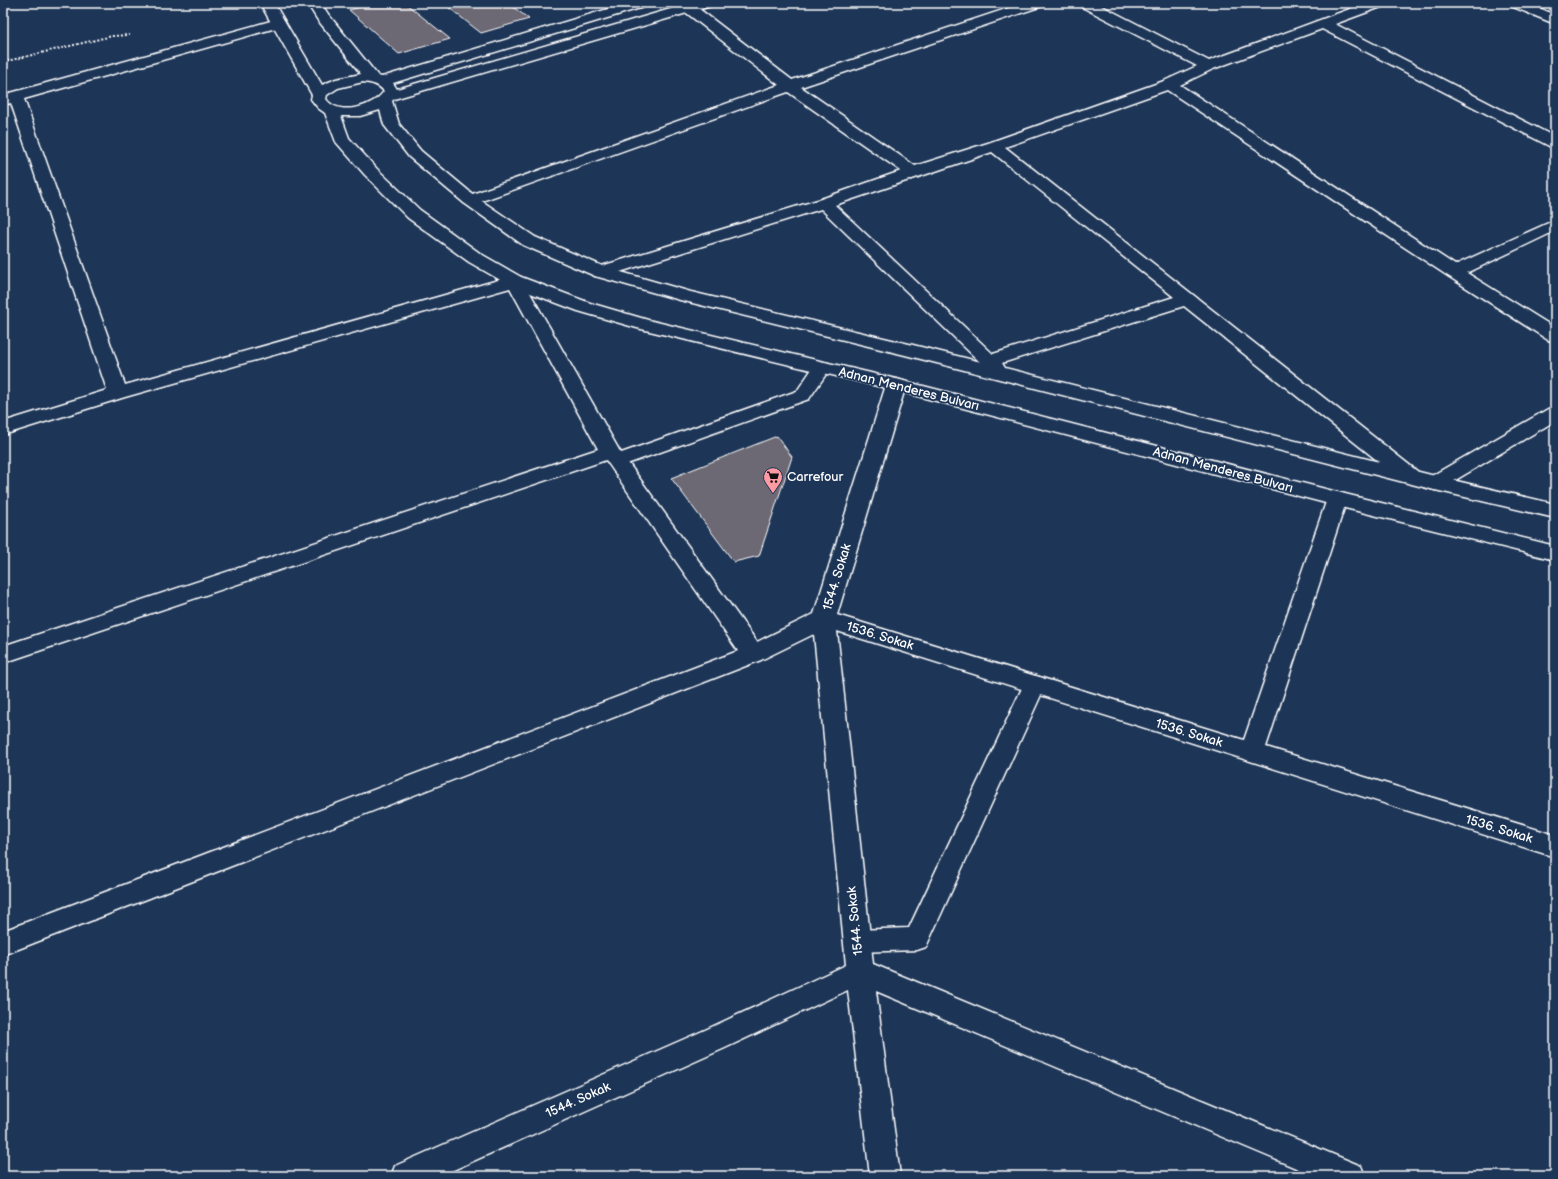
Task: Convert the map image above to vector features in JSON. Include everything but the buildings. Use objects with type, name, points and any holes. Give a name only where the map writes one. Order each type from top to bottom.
[{"type":"street","name":"Adnan Menderes Bulvarı","points":[[267,3],[325,102],[342,139],[371,172],[414,214],[475,258],[515,281],[584,307],[635,322],[896,385],[1338,499],[1555,553]]},
{"type":"street","points":[[314,3],[322,16],[378,81],[388,86],[391,91],[387,99],[392,124],[415,154],[470,200],[529,241],[601,272],[686,296],[994,367],[1435,483],[1555,511]]},
{"type":"street","points":[[642,3],[378,81],[352,79],[341,81],[324,90],[325,102],[341,111],[365,110],[387,99],[706,3]]},
{"type":"street","points":[[470,200],[790,86],[1037,3]]},
{"type":"street","points":[[1085,3],[1208,66]]},
{"type":"street","points":[[601,272],[824,204],[913,172],[994,146],[1169,84],[1208,66],[1378,3]]},
{"type":"street","points":[[1516,3],[1555,20]]},
{"type":"street","points":[[689,8],[790,86],[913,172]]},
{"type":"street","points":[[118,393],[10,98],[278,23]]},
{"type":"street","points":[[1324,24],[1555,143]]},
{"type":"street","points":[[1169,84],[1454,272],[1555,336]]},
{"type":"street","points":[[994,146],[1410,476]]},
{"type":"street","points":[[824,204],[994,367]]},
{"type":"street","points":[[1454,272],[1555,225]]},
{"type":"street","points":[[3,429],[118,393],[515,281],[614,457],[753,654]]},
{"type":"street","points":[[994,367],[1187,299]]},
{"type":"street","name":"1544. Sokak","points":[[406,1176],[715,1039],[860,971],[824,619],[896,385]]},
{"type":"street","points":[[1435,483],[1555,413]]},
{"type":"street","points":[[3,655],[614,457]]},
{"type":"street","points":[[1252,752],[1338,499]]},
{"type":"street","points":[[3,944],[753,654],[824,619]]},
{"type":"street","name":"1536. Sokak","points":[[824,619],[1555,846]]},
{"type":"street","points":[[885,1176],[860,971],[1350,1176]]},
{"type":"lane","points":[[614,457],[803,395],[822,367]]},
{"type":"lane","points":[[857,941],[917,938],[1034,684]]},
{"type":"path","points":[[3,62],[112,36],[133,35]]},
{"type":"place","name":"Carrefour","points":[[773,494]]}]
